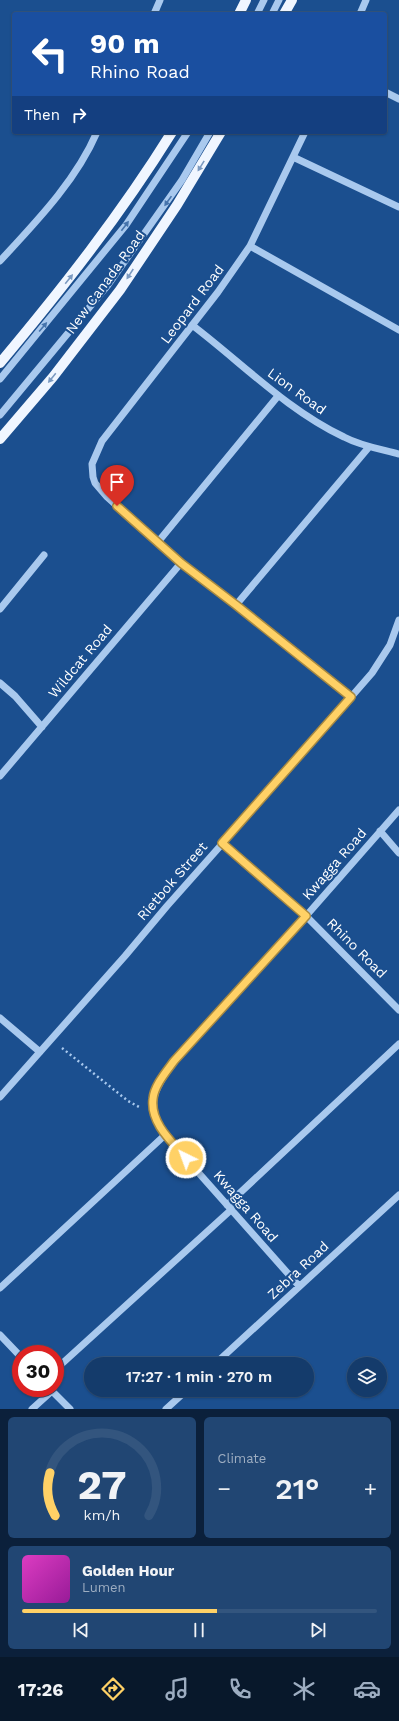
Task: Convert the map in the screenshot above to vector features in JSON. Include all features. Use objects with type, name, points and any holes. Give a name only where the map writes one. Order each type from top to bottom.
[{"type":"main road","points":[[240,12],[246,0]]},
{"type":"main road","points":[[285,12],[292,0]]},
{"type":"main road","points":[[0,363],[79,267],[132,194],[171,134]]},
{"type":"main road","name":"New Canada Road","points":[[0,439],[52,377],[120,290],[177,204],[220,134]]},
{"type":"street","points":[[155,12],[160,0]]},
{"type":"street","points":[[258,12],[264,0]]},
{"type":"street","points":[[273,12],[279,0]]},
{"type":"street","points":[[361,12],[366,0]]},
{"type":"street","points":[[387,93],[399,99]]},
{"type":"street","points":[[0,261],[53,202],[65,186],[96,134]]},
{"type":"street","name":"New Canada Road","points":[[0,379],[126,225],[187,134]]},
{"type":"street","name":"New Canada Road","points":[[0,415],[108,285],[182,180],[209,134]]},
{"type":"street","name":"Leopard Road","points":[[158,542],[107,497],[95,483],[92,464],[102,441],[218,292],[250,246],[304,134]]},
{"type":"street","points":[[293,157],[399,207]]},
{"type":"street","points":[[250,246],[399,330]]},
{"type":"street","name":"Lion Road","points":[[192,325],[216,343],[278,396],[323,426],[344,438],[369,447],[399,454]]},
{"type":"street","points":[[278,396],[158,542],[181,563],[351,697]]},
{"type":"street","points":[[236,605],[369,447]]},
{"type":"street","points":[[0,609],[44,555]]},
{"type":"street","name":"Wildcat Road","points":[[0,776],[181,563]]},
{"type":"street","name":"Rietbok Street","points":[[0,1097],[372,672],[390,645],[399,620]]},
{"type":"street","points":[[0,683],[15,696],[42,727]]},
{"type":"street","name":"Kwagga Road","points":[[299,1286],[165,1135],[154,1114],[153,1099],[158,1085],[174,1061],[306,916],[399,810]]},
{"type":"street","points":[[380,832],[399,853]]},
{"type":"street","name":"Rhino Road","points":[[222,843],[306,916],[399,1010]]},
{"type":"street","points":[[0,1018],[40,1052]]},
{"type":"street","points":[[64,1362],[230,1207],[399,1044]]},
{"type":"street","points":[[0,1288],[165,1135]]},
{"type":"street","name":"Zebra Road","points":[[223,1357],[399,1195]]},
{"type":"street","points":[[0,1335],[12,1348]]},
{"type":"street","points":[[32,1409],[43,1397]]},
{"type":"street","points":[[59,1397],[70,1409]]},
{"type":"street","points":[[166,1409],[179,1397]]},
{"type":"path","points":[[52,1039],[128,1101],[154,1114]]},
{"type":"route","points":[[117,506],[181,563],[351,697],[222,843],[306,916],[174,1061],[158,1085],[153,1099],[154,1114],[165,1135],[186,1158]]}]
